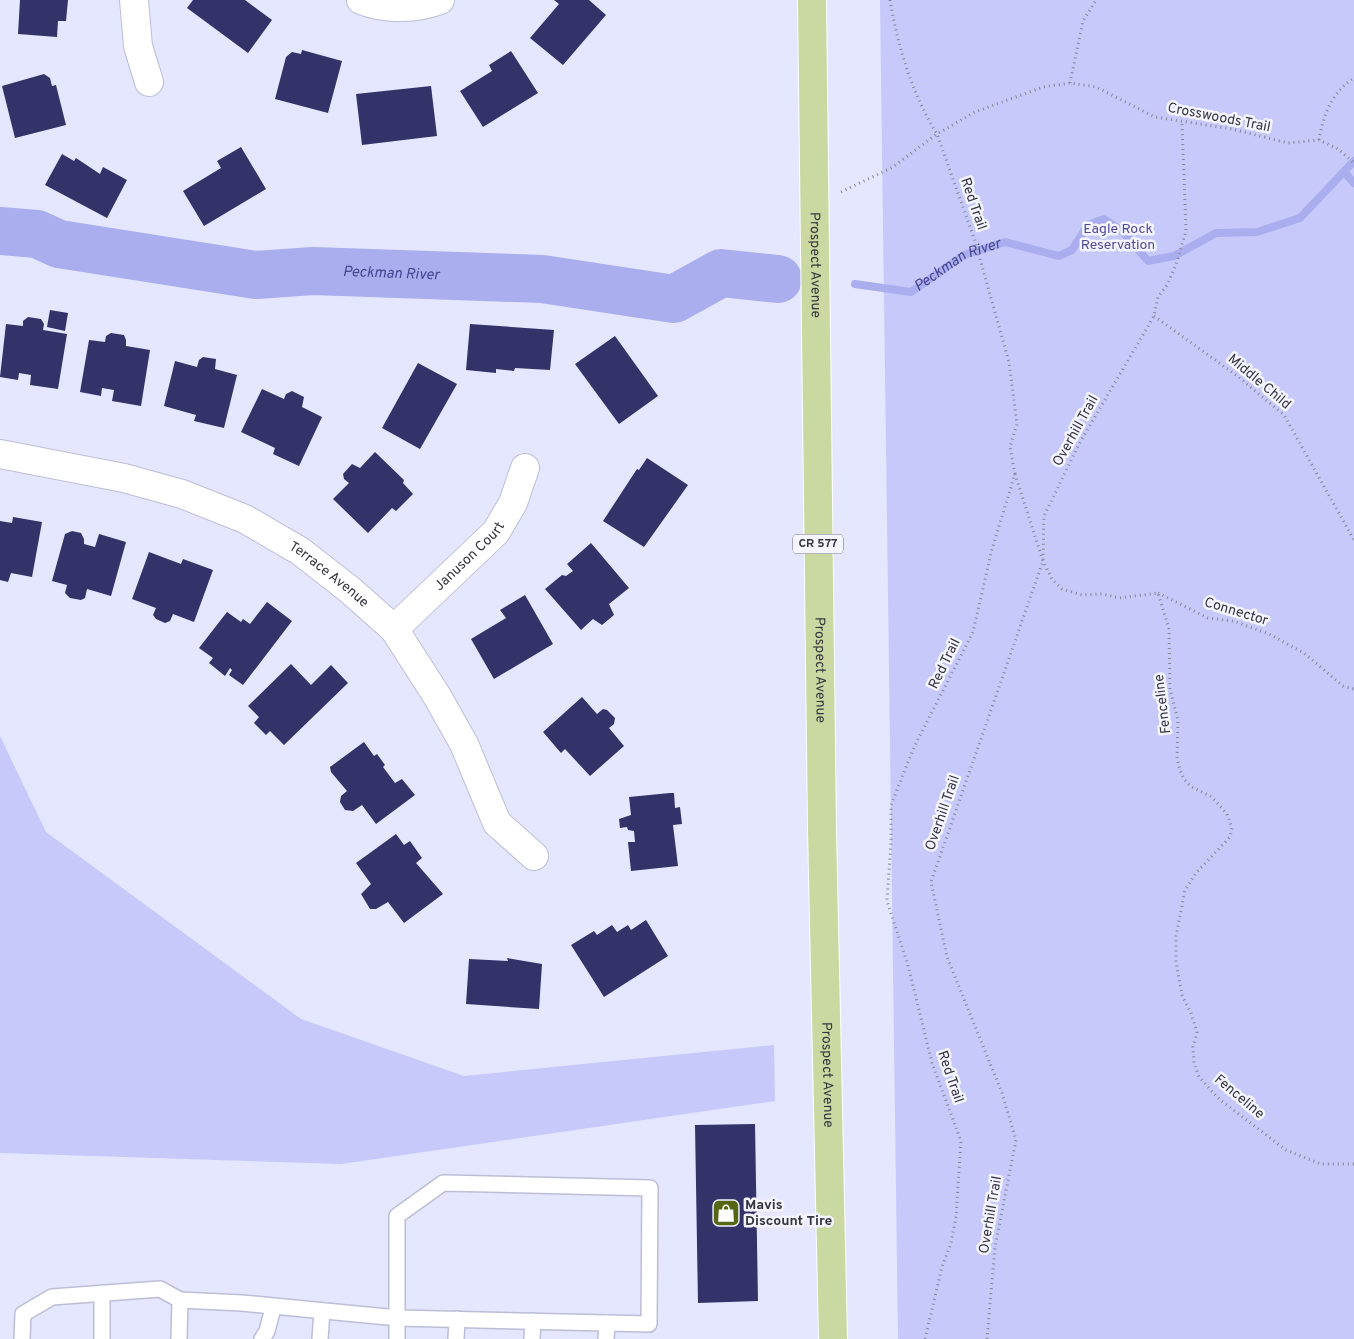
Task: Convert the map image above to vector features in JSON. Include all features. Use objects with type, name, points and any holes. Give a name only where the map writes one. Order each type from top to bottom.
[{"type":"main road","name":"Prospect Avenue","points":[[812,0],[822,830],[833,1339]]},
{"type":"street","points":[[134,0],[138,46],[149,82]]},
{"type":"street","points":[[361,0],[373,6],[424,6],[440,0]]},
{"type":"street","name":"Terrace Avenue","points":[[0,454],[124,478],[182,494],[245,519],[300,551],[350,590],[394,629],[437,696],[464,744],[497,822],[534,856]]},
{"type":"street","name":"Januson Court","points":[[394,629],[496,532],[513,503],[525,468]]},
{"type":"lane","points":[[22,1339],[23,1314],[52,1297],[160,1289],[180,1300],[242,1303],[273,1308],[322,1310],[398,1318],[649,1324],[650,1188],[443,1183],[397,1216],[398,1318],[397,1339]]},
{"type":"lane","points":[[102,1293],[102,1339]]},
{"type":"lane","points":[[179,1339],[180,1300]]},
{"type":"lane","points":[[262,1339],[267,1331],[273,1308]]},
{"type":"lane","points":[[320,1339],[322,1310]]},
{"type":"lane","points":[[456,1339],[457,1319]]},
{"type":"lane","points":[[532,1339],[533,1321]]},
{"type":"lane","points":[[606,1339],[607,1323]]},
{"type":"path","name":"Red Trail","points":[[890,0],[905,65],[928,120],[937,134],[975,241],[1009,362],[1017,424],[1010,447],[1015,474],[992,549],[973,632],[914,747],[891,805],[887,901],[908,966],[932,1063],[961,1141],[956,1217],[951,1243],[942,1267],[925,1339]]},
{"type":"path","points":[[1070,83],[1083,21],[1096,0]]},
{"type":"path","points":[[1354,78],[1336,94],[1327,109],[1319,140],[1338,149],[1354,164]]},
{"type":"path","name":"Crosswoods Trail","points":[[814,204],[893,167],[937,134],[975,112],[1042,87],[1070,83],[1096,86],[1155,118],[1232,129],[1288,143],[1319,140]]},
{"type":"path","name":"Overhill Trail","points":[[987,1339],[995,1247],[1016,1140],[1002,1093],[947,957],[931,882],[1043,561],[1044,516],[1079,444],[1154,316],[1158,297],[1167,285],[1176,265],[1186,231],[1182,122]]},
{"type":"path","name":"Middle Child","points":[[1154,316],[1236,375],[1284,415],[1354,540]]},
{"type":"path","points":[[1015,474],[1043,561],[1052,579],[1062,589],[1082,595],[1103,594],[1119,598],[1158,593]]},
{"type":"path","name":"Connector","points":[[1158,593],[1208,618],[1233,621],[1269,634],[1304,653],[1342,686],[1354,689]]},
{"type":"path","name":"Fenceline","points":[[1158,593],[1169,629],[1170,690],[1178,720],[1177,758],[1180,770],[1190,786],[1212,797],[1227,814],[1232,828],[1230,837],[1196,873],[1185,890],[1177,928],[1176,962],[1182,995],[1197,1032],[1194,1047],[1194,1063],[1199,1077],[1219,1099],[1286,1150],[1321,1164],[1354,1164]]},
{"type":"green space","name":"Eagle Rock Reservation","points":[[880,0],[1354,0],[1354,1339],[898,1339]]},
{"type":"green space","points":[[0,736],[46,832],[301,1019],[464,1076],[774,1045],[775,1101],[341,1164],[0,1153]]},
{"type":"building","points":[[20,0],[68,0],[66,21],[58,21],[57,37],[18,34]]},
{"type":"building","points":[[193,0],[245,0],[272,20],[248,53],[187,8]]},
{"type":"building","points":[[554,0],[589,0],[606,15],[563,65],[530,38],[559,4]]},
{"type":"building","points":[[302,50],[342,61],[328,113],[275,99],[286,57],[292,52],[301,54]]},
{"type":"building","points":[[511,51],[538,93],[483,127],[460,91],[492,71],[489,65]]},
{"type":"building","points":[[44,74],[50,78],[52,86],[56,85],[66,125],[15,138],[2,86]]},
{"type":"building","points":[[431,86],[437,136],[362,145],[356,94]]},
{"type":"building","points":[[241,147],[266,189],[204,226],[183,191],[221,168],[217,161]]},
{"type":"building","points":[[62,154],[74,161],[76,158],[100,174],[103,167],[127,180],[107,218],[45,185]]},
{"type":"building","points":[[50,310],[68,313],[65,331],[47,327]]},
{"type":"building","points":[[28,317],[41,319],[44,324],[43,330],[67,334],[58,389],[30,385],[31,375],[19,373],[18,380],[0,377],[6,324],[23,326],[23,321]]},
{"type":"building","points":[[470,324],[554,330],[550,370],[515,368],[514,371],[496,369],[496,373],[466,370]]},
{"type":"building","points":[[111,333],[124,335],[126,346],[150,350],[141,406],[112,401],[114,390],[102,388],[101,396],[80,392],[89,340],[105,342],[106,336]]},
{"type":"building","points":[[615,336],[658,396],[619,424],[575,364]]},
{"type":"building","points":[[203,357],[216,359],[215,369],[237,375],[224,428],[194,421],[196,415],[164,406],[175,361],[197,367],[199,360]]},
{"type":"building","points":[[418,363],[457,384],[420,449],[382,428]]},
{"type":"building","points":[[262,389],[284,399],[286,394],[292,391],[304,397],[302,407],[322,417],[299,466],[273,454],[275,448],[241,432]]},
{"type":"building","points":[[375,452],[404,480],[403,483],[413,494],[396,511],[392,508],[368,533],[333,499],[349,483],[344,479],[343,474],[352,464],[360,468]]},
{"type":"building","points":[[647,458],[688,485],[644,547],[603,521],[637,469],[639,470]]},
{"type":"building","points":[[13,517],[42,522],[32,577],[11,573],[8,582],[0,580],[0,521],[12,523]]},
{"type":"building","points":[[72,531],[81,533],[84,544],[95,547],[99,534],[126,542],[111,596],[87,589],[85,598],[81,600],[70,598],[65,593],[67,585],[52,581],[65,534]]},
{"type":"building","points":[[591,543],[629,588],[609,604],[614,615],[602,625],[593,619],[581,630],[545,589],[562,575],[566,576],[573,571],[567,564]]},
{"type":"building","points":[[149,552],[181,564],[183,559],[213,570],[194,622],[173,614],[170,621],[165,623],[156,619],[153,615],[156,608],[132,599]]},
{"type":"building","points":[[525,595],[553,644],[494,679],[471,639],[506,618],[500,610]]},
{"type":"building","points":[[267,602],[292,621],[243,685],[229,675],[232,670],[230,668],[225,676],[209,663],[213,658],[199,648],[227,612],[241,622],[243,619],[250,624]]},
{"type":"building","points":[[291,664],[311,685],[331,665],[348,683],[284,745],[270,731],[266,735],[254,723],[259,717],[248,706]]},
{"type":"building","points":[[582,697],[597,714],[603,709],[607,710],[615,718],[614,724],[609,728],[624,746],[590,776],[565,749],[561,753],[543,732]]},
{"type":"building","points":[[364,742],[374,756],[377,754],[385,765],[383,767],[395,783],[402,779],[415,795],[376,824],[362,805],[353,811],[345,810],[340,802],[341,796],[347,791],[331,772],[330,767]]},
{"type":"building","points":[[674,793],[675,808],[680,807],[682,824],[673,825],[678,866],[631,871],[628,842],[635,842],[634,831],[628,830],[627,827],[620,828],[619,819],[631,815],[629,797]]},
{"type":"building","points":[[396,834],[404,845],[410,841],[422,858],[416,863],[443,894],[404,923],[388,902],[376,909],[370,909],[361,894],[371,884],[356,863]]},
{"type":"building","points":[[646,920],[668,956],[604,997],[571,945],[594,931],[597,935],[612,925],[617,932],[628,925],[631,930]]},
{"type":"building","points":[[507,958],[542,964],[539,1009],[466,1004],[469,959],[508,961]]},
{"type":"building","name":"Mavis Discount Tire","points":[[755,1124],[758,1301],[698,1303],[695,1125]]},
{"type":"waterway","name":"Peckman River","points":[[855,284],[911,292],[964,255],[1005,242],[1059,256],[1072,250],[1088,225],[1104,219],[1122,231],[1148,261],[1174,256],[1216,233],[1257,232],[1300,218],[1354,161]]},
{"type":"waterway","points":[[1344,172],[1354,183]]},
{"type":"waterway","name":"Peckman River","points":[[0,231],[37,234],[59,244],[256,275],[313,271],[542,279],[674,299],[721,273],[778,279]]},
{"type":"place","name":"Mavis Discount Tire","points":[[726,1213]]}]
